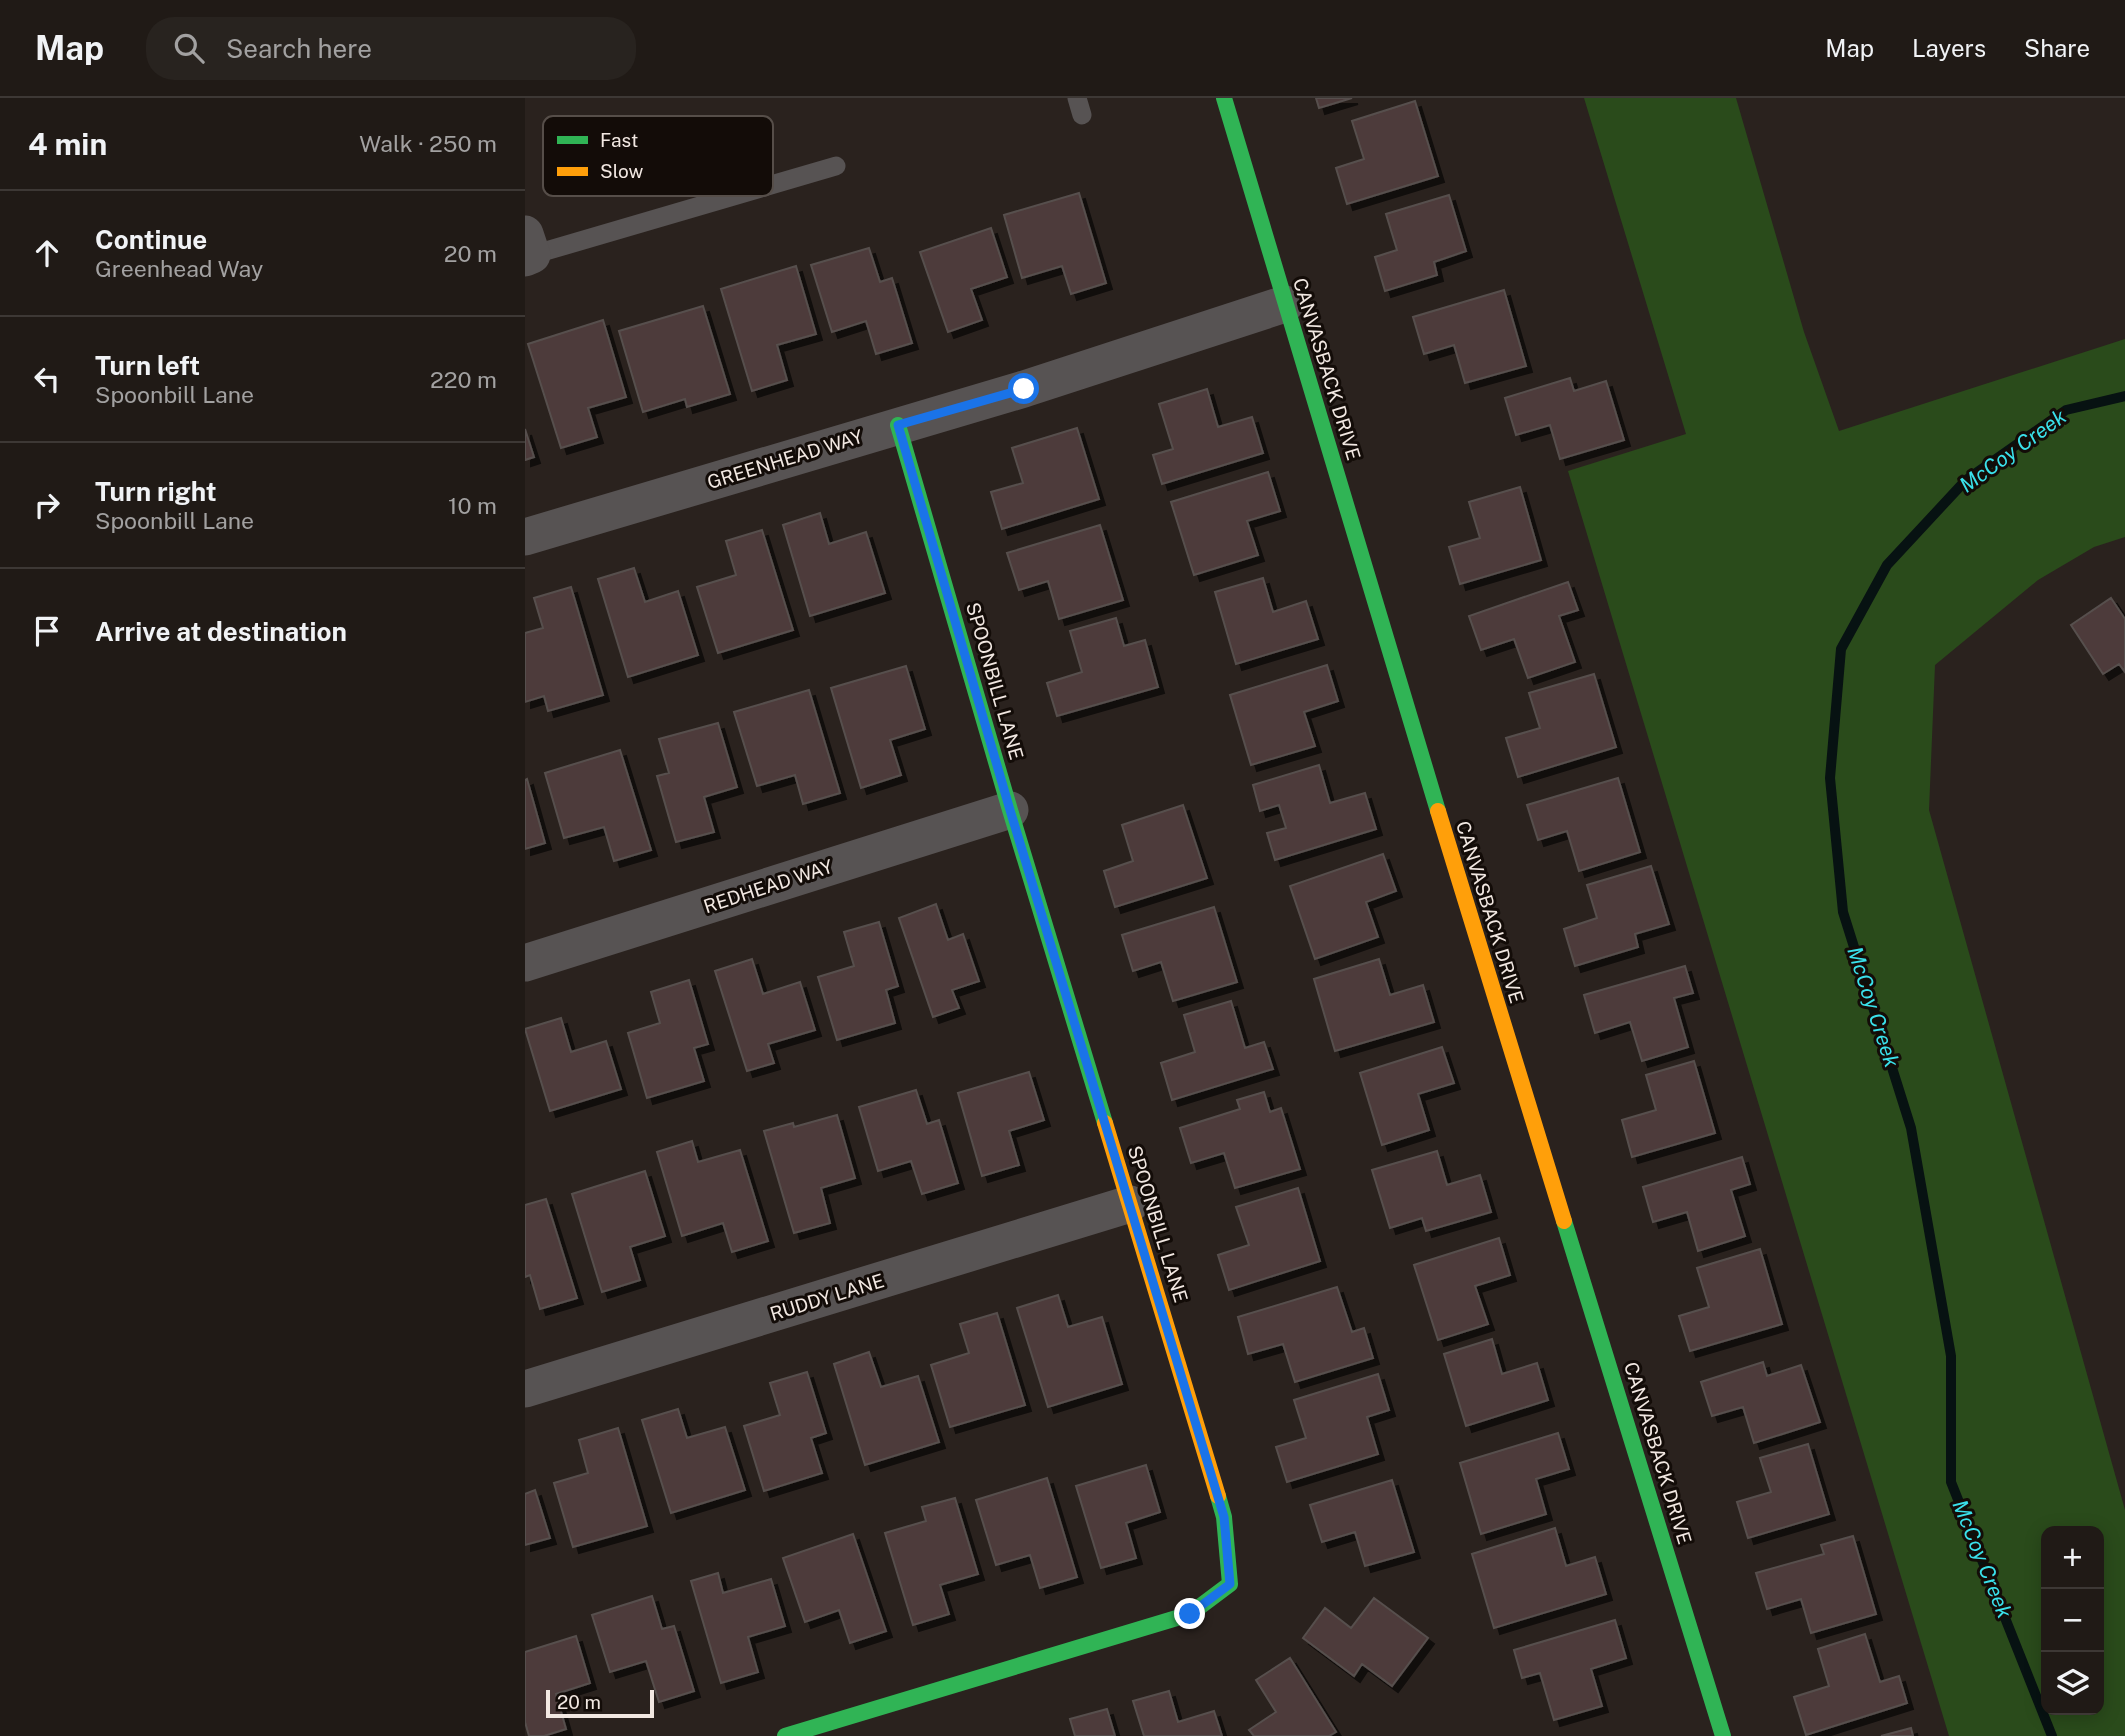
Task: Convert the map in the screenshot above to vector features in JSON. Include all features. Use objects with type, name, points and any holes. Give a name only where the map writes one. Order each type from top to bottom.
[{"type":"street","name":"CANVASBACK DRIVE","points":[[1224,98],[1467,907],[1723,1736]]},
{"type":"street","name":"GREENHEAD WAY","points":[[525,537],[1024,389],[1285,304]]},
{"type":"street","name":"SPOONBILL LANE","points":[[785,1736],[1190,1614],[1230,1584],[1224,1517],[1010,810],[898,425]]},
{"type":"street","name":"REDHEAD WAY","points":[[525,963],[1010,810]]},
{"type":"street","name":"RUDDY LANE","points":[[525,1389],[1130,1204]]},
{"type":"lane","points":[[773,183],[836,166]]},
{"type":"lane","points":[[527,249],[724,196]]},
{"type":"green space","points":[[1584,98],[1736,98],[1804,332],[1839,431],[2125,339],[2125,537],[2094,547],[2038,580],[1935,665],[1929,810],[2125,1510],[2125,1736],[1949,1736],[1568,471],[1686,434]]},
{"type":"building","points":[[1316,98],[1352,98],[1319,108]]},
{"type":"building","points":[[1415,101],[1438,176],[1347,204],[1336,168],[1364,159],[1352,121]]},
{"type":"building","points":[[1079,193],[1106,283],[1071,294],[1062,266],[1022,278],[1004,215]]},
{"type":"building","points":[[1449,195],[1466,251],[1434,262],[1437,275],[1385,291],[1375,257],[1397,250],[1386,214]]},
{"type":"building","points":[[991,228],[1007,277],[971,289],[982,320],[948,332],[920,252]]},
{"type":"building","points":[[869,248],[880,282],[892,278],[912,343],[876,354],[866,321],[832,332],[811,265]]},
{"type":"building","points":[[796,266],[816,334],[777,345],[787,380],[752,391],[721,289]]},
{"type":"building","points":[[1504,290],[1526,366],[1465,383],[1454,345],[1424,354],[1413,317]]},
{"type":"building","points":[[703,306],[730,394],[687,407],[685,399],[643,412],[619,331]]},
{"type":"building","points":[[603,320],[626,397],[588,408],[597,437],[561,448],[528,344]]},
{"type":"building","points":[[1570,378],[1574,391],[1606,381],[1624,440],[1560,459],[1550,425],[1516,435],[1505,398]]},
{"type":"building","points":[[1207,389],[1218,427],[1252,417],[1263,453],[1162,484],[1153,455],[1173,449],[1159,404]]},
{"type":"building","points":[[1077,428],[1099,499],[1002,529],[991,492],[1023,483],[1012,448]]},
{"type":"building","points":[[525,429],[534,457],[525,460]]},
{"type":"building","points":[[1268,472],[1280,511],[1247,521],[1258,555],[1194,575],[1171,502]]},
{"type":"building","points":[[1520,487],[1541,560],[1460,584],[1449,547],[1480,538],[1469,502]]},
{"type":"building","points":[[820,513],[829,544],[866,532],[885,593],[810,616],[783,525]]},
{"type":"building","points":[[1100,525],[1123,600],[1059,619],[1048,581],[1019,590],[1007,553]]},
{"type":"building","points":[[762,530],[793,630],[718,653],[697,587],[736,575],[726,541]]},
{"type":"building","points":[[634,568],[645,602],[678,591],[698,655],[628,677],[598,579]]},
{"type":"building","points":[[1263,578],[1273,612],[1306,601],[1318,639],[1236,664],[1215,592]]},
{"type":"building","points":[[1568,582],[1578,610],[1559,616],[1575,662],[1528,678],[1514,639],[1481,650],[1469,616]]},
{"type":"building","points":[[571,587],[603,695],[548,711],[544,696],[525,702],[525,633],[543,628],[534,598]]},
{"type":"building","points":[[2111,598],[2125,619],[2125,672],[2119,664],[2103,674],[2071,625]]},
{"type":"building","points":[[1116,618],[1124,646],[1145,640],[1158,687],[1057,716],[1047,683],[1082,672],[1070,631]]},
{"type":"building","points":[[1327,665],[1338,701],[1304,712],[1315,746],[1251,765],[1230,695]]},
{"type":"building","points":[[906,666],[925,729],[890,740],[901,775],[861,788],[831,688]]},
{"type":"building","points":[[1594,674],[1616,747],[1518,777],[1506,738],[1540,728],[1529,693]]},
{"type":"building","points":[[809,690],[840,793],[803,804],[795,775],[757,786],[734,712]]},
{"type":"building","points":[[718,723],[737,787],[704,797],[714,832],[676,842],[657,776],[669,773],[659,739]]},
{"type":"building","points":[[620,750],[651,850],[614,861],[604,827],[564,838],[545,773]]},
{"type":"building","points":[[1319,765],[1330,803],[1365,793],[1376,829],[1275,860],[1267,833],[1286,828],[1279,805],[1260,811],[1253,785]]},
{"type":"building","points":[[1618,778],[1640,852],[1579,871],[1567,831],[1538,840],[1527,805]]},
{"type":"building","points":[[527,779],[545,843],[525,849],[525,780]]},
{"type":"building","points":[[1183,805],[1207,878],[1115,907],[1104,871],[1133,861],[1122,825]]},
{"type":"building","points":[[1383,854],[1396,891],[1366,902],[1378,937],[1315,959],[1290,886]]},
{"type":"building","points":[[1651,866],[1669,924],[1635,934],[1638,947],[1575,966],[1564,929],[1597,918],[1587,885]]},
{"type":"building","points":[[936,904],[948,940],[963,934],[979,981],[952,990],[959,1008],[933,1017],[899,918]]},
{"type":"building","points":[[1214,907],[1237,982],[1173,1001],[1161,962],[1133,971],[1122,935]]},
{"type":"building","points":[[879,922],[898,986],[886,990],[895,1023],[837,1040],[818,977],[854,966],[844,932]]},
{"type":"building","points":[[752,959],[763,994],[800,982],[815,1030],[768,1044],[774,1063],[747,1071],[715,971]]},
{"type":"building","points":[[1379,959],[1390,995],[1423,985],[1434,1022],[1335,1051],[1314,979]]},
{"type":"building","points":[[1685,966],[1693,993],[1674,998],[1688,1047],[1642,1061],[1630,1022],[1595,1033],[1584,995]]},
{"type":"building","points":[[689,980],[708,1044],[694,1048],[704,1081],[647,1098],[628,1033],[660,1023],[651,992]]},
{"type":"building","points":[[1231,1001],[1245,1048],[1264,1042],[1273,1069],[1172,1100],[1161,1063],[1195,1052],[1184,1015]]},
{"type":"building","points":[[561,1018],[571,1052],[606,1041],[621,1089],[550,1111],[525,1029]]},
{"type":"building","points":[[1442,1047],[1454,1083],[1418,1094],[1429,1130],[1382,1145],[1360,1073]]},
{"type":"building","points":[[1694,1061],[1715,1133],[1632,1157],[1622,1120],[1656,1110],[1646,1075]]},
{"type":"building","points":[[1029,1072],[1044,1120],[1009,1131],[1019,1165],[982,1176],[958,1093]]},
{"type":"building","points":[[916,1090],[927,1124],[939,1120],[958,1183],[922,1194],[911,1161],[878,1171],[859,1107]]},
{"type":"building","points":[[1264,1092],[1270,1112],[1281,1108],[1300,1169],[1235,1188],[1224,1153],[1191,1163],[1180,1128],[1240,1109],[1237,1100]]},
{"type":"building","points":[[837,1115],[855,1178],[821,1188],[830,1223],[794,1233],[764,1131],[793,1123],[794,1127]]},
{"type":"building","points":[[692,1141],[698,1162],[740,1150],[768,1241],[732,1252],[723,1223],[682,1236],[657,1152]]},
{"type":"building","points":[[1437,1151],[1447,1185],[1480,1175],[1491,1212],[1426,1231],[1422,1218],[1390,1228],[1372,1170]]},
{"type":"building","points":[[1742,1157],[1750,1184],[1731,1190],[1745,1236],[1698,1251],[1687,1212],[1653,1222],[1643,1187]]},
{"type":"building","points":[[645,1171],[665,1236],[630,1247],[640,1280],[602,1292],[572,1194]]},
{"type":"building","points":[[1298,1188],[1320,1261],[1229,1290],[1218,1255],[1249,1245],[1236,1207]]},
{"type":"building","points":[[546,1199],[577,1298],[540,1309],[530,1275],[525,1277],[525,1205]]},
{"type":"building","points":[[1499,1238],[1510,1275],[1475,1286],[1488,1324],[1438,1340],[1414,1265]]},
{"type":"building","points":[[1760,1249],[1782,1324],[1690,1351],[1679,1316],[1709,1307],[1697,1268]]},
{"type":"building","points":[[1337,1287],[1352,1332],[1364,1328],[1373,1358],[1295,1382],[1283,1344],[1248,1354],[1238,1317]]},
{"type":"building","points":[[1058,1295],[1068,1327],[1102,1317],[1122,1384],[1048,1407],[1017,1308]]},
{"type":"building","points":[[997,1313],[1025,1405],[950,1427],[931,1365],[969,1353],[960,1324]]},
{"type":"building","points":[[1492,1339],[1502,1374],[1537,1363],[1548,1400],[1466,1426],[1444,1354]]},
{"type":"building","points":[[869,1352],[881,1387],[918,1376],[939,1442],[865,1465],[834,1364]]},
{"type":"building","points":[[1763,1362],[1767,1376],[1801,1365],[1820,1422],[1754,1443],[1743,1407],[1712,1416],[1701,1382]]},
{"type":"building","points":[[807,1372],[826,1433],[811,1438],[822,1473],[764,1491],[744,1426],[780,1415],[770,1383]]},
{"type":"building","points":[[1378,1374],[1389,1410],[1367,1417],[1378,1454],[1287,1482],[1276,1447],[1306,1438],[1294,1400]]},
{"type":"building","points":[[678,1409],[687,1438],[725,1427],[745,1490],[671,1513],[642,1420]]},
{"type":"building","points":[[618,1428],[647,1526],[573,1547],[554,1483],[588,1473],[579,1440]]},
{"type":"building","points":[[1558,1433],[1569,1469],[1536,1479],[1546,1514],[1481,1534],[1460,1463]]},
{"type":"building","points":[[1808,1444],[1829,1514],[1748,1538],[1737,1502],[1771,1492],[1760,1458]]},
{"type":"building","points":[[1146,1465],[1160,1512],[1126,1523],[1136,1558],[1101,1568],[1076,1486]]},
{"type":"building","points":[[1047,1478],[1077,1577],[1040,1588],[1030,1555],[996,1565],[976,1500]]},
{"type":"building","points":[[1392,1480],[1414,1552],[1365,1566],[1355,1532],[1322,1542],[1310,1505]]},
{"type":"building","points":[[535,1490],[550,1538],[525,1545],[525,1494]]},
{"type":"building","points":[[955,1498],[978,1574],[940,1585],[949,1614],[913,1625],[885,1533],[926,1521],[922,1507]]},
{"type":"building","points":[[1555,1528],[1566,1566],[1595,1557],[1606,1594],[1494,1628],[1472,1554]]},
{"type":"building","points":[[853,1534],[886,1631],[850,1643],[839,1610],[805,1622],[783,1558]]},
{"type":"building","points":[[1853,1536],[1876,1614],[1811,1633],[1801,1599],[1767,1609],[1756,1573],[1824,1554],[1821,1545]]},
{"type":"building","points":[[718,1573],[723,1593],[771,1579],[785,1626],[748,1637],[758,1672],[721,1683],[691,1581]]},
{"type":"building","points":[[652,1596],[662,1629],[674,1626],[694,1691],[659,1702],[646,1661],[610,1672],[592,1615]]},
{"type":"building","points":[[1374,1598],[1428,1638],[1392,1686],[1362,1664],[1354,1676],[1303,1638],[1325,1608],[1351,1628]]},
{"type":"building","points":[[1615,1620],[1626,1658],[1591,1669],[1602,1706],[1554,1720],[1540,1673],[1522,1678],[1514,1650]]},
{"type":"building","points":[[1865,1634],[1880,1682],[1899,1676],[1907,1703],[1806,1735],[1794,1697],[1829,1686],[1818,1649]]},
{"type":"building","points":[[576,1636],[590,1683],[556,1694],[566,1729],[544,1736],[529,1736],[525,1722],[525,1652]]},
{"type":"building","points":[[1290,1658],[1336,1732],[1329,1736],[1254,1736],[1249,1730],[1276,1712],[1256,1680]]},
{"type":"building","points":[[1169,1691],[1178,1722],[1214,1711],[1222,1736],[1144,1736],[1133,1701]]},
{"type":"building","points":[[1107,1709],[1115,1736],[1075,1736],[1070,1719]]},
{"type":"building","points":[[1911,1728],[1913,1736],[1881,1736]]},
{"type":"waterway","name":"McCoy Creek","points":[[2052,1736],[1951,1482],[1951,1356],[1911,1128],[1843,912],[1830,778],[1841,649],[1887,565],[1966,480],[2066,410],[2125,396]]},
{"type":"traffic: fast","points":[[1224,98],[1438,811]]},
{"type":"traffic: fast","points":[[898,425],[1105,1123]]},
{"type":"traffic: fast","points":[[1564,1221],[1723,1736]]},
{"type":"traffic: fast","points":[[785,1736],[1190,1614],[1230,1584],[1224,1517],[1218,1496]]},
{"type":"traffic: slow","points":[[1438,811],[1564,1221]]},
{"type":"traffic: slow","points":[[1105,1123],[1218,1496]]},
{"type":"route","points":[[1024,389],[898,425],[1010,810],[1224,1517],[1230,1584],[1190,1614]]}]
